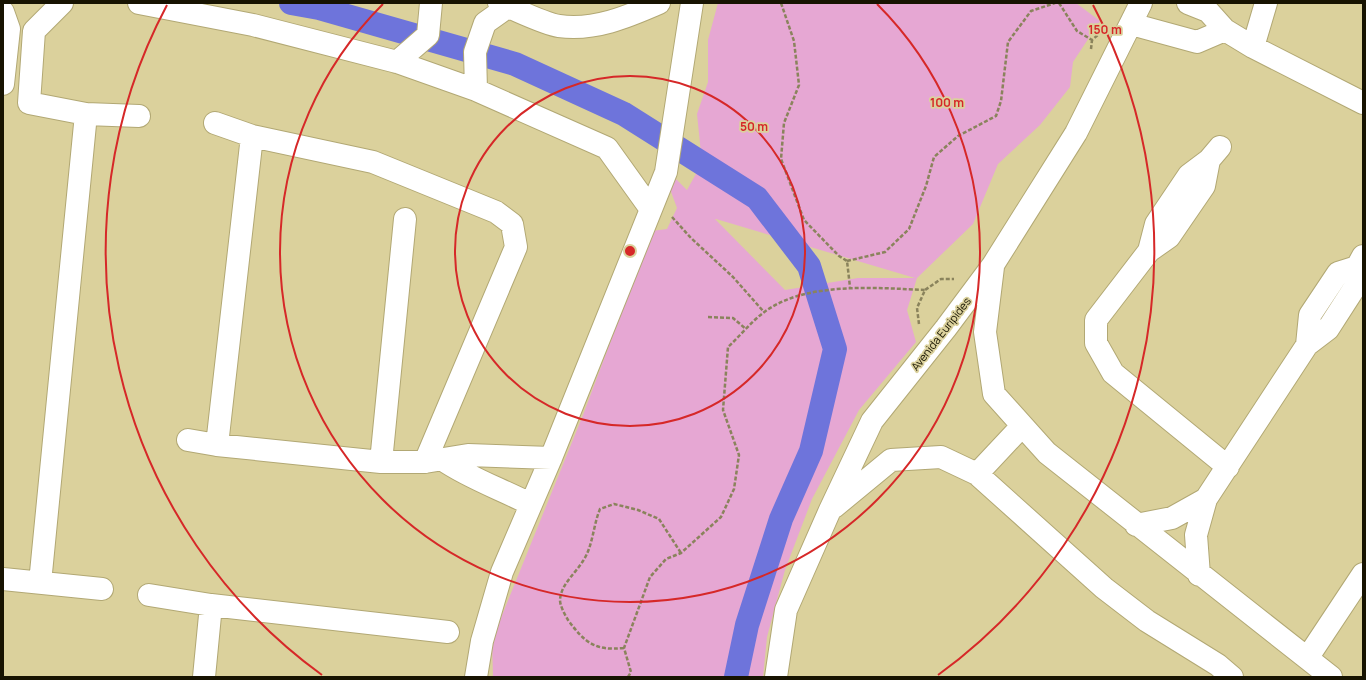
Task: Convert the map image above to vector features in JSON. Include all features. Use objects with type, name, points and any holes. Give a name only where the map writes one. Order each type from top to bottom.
[{"type":"street","points":[[62,3],[34,31],[29,103],[86,114],[139,116]]},
{"type":"street","points":[[139,3],[253,25],[397,62],[476,90],[607,148],[653,202]]},
{"type":"street","points":[[397,62],[428,35],[431,3]]},
{"type":"street","points":[[476,90],[475,52],[485,23],[504,5],[558,26],[593,26],[629,16],[659,3]]},
{"type":"street","points":[[476,677],[482,641],[502,572],[551,458],[666,172],[692,3]]},
{"type":"street","name":"Avenida Euripides","points":[[776,677],[786,610],[830,510],[872,421],[946,328],[993,265],[1076,133],[1141,3]]},
{"type":"street","points":[[1188,3],[1208,11],[1225,30],[1253,47],[1363,103]]},
{"type":"street","points":[[1253,47],[1266,3]]},
{"type":"street","points":[[3,12],[9,29],[3,84]]},
{"type":"street","points":[[1131,24],[1197,42],[1225,30]]},
{"type":"street","points":[[40,583],[86,114]]},
{"type":"street","points":[[214,123],[252,136],[373,162],[496,212],[512,224],[516,247],[434,461]]},
{"type":"street","points":[[217,445],[252,136]]},
{"type":"street","points":[[1214,153],[1189,175],[1156,224],[1149,251],[1096,320],[1096,343],[1113,373],[1228,467]]},
{"type":"street","points":[[381,462],[405,218]]},
{"type":"street","points":[[1199,575],[1196,535],[1206,499],[1307,345],[1328,329],[1357,284],[1360,262]]},
{"type":"street","points":[[993,265],[985,332],[994,394],[1047,453],[1199,575],[1308,657],[1331,677]]},
{"type":"street","points":[[977,474],[1022,426]]},
{"type":"street","points":[[188,440],[217,445],[381,462],[434,461],[468,455],[551,458]]},
{"type":"street","points":[[830,510],[891,460],[941,456],[977,474],[1104,588],[1147,621],[1218,665],[1232,677]]},
{"type":"street","points":[[434,461],[487,483],[530,504]]},
{"type":"street","points":[[1136,525],[1172,518],[1206,499]]},
{"type":"street","points":[[1308,657],[1363,574]]},
{"type":"street","points":[[3,579],[102,589]]},
{"type":"street","points":[[149,596],[210,605],[448,632]]},
{"type":"street","points":[[204,677],[210,605]]},
{"type":"path","points":[[781,3],[794,41],[799,85],[784,122],[781,158],[804,220],[839,256],[847,261],[885,252],[909,229],[926,186],[934,157],[958,136],[996,116],[1001,101],[1008,42],[1031,12],[1055,3]]},
{"type":"path","points":[[1059,3],[1077,31],[1092,40],[1104,30]]},
{"type":"path","points":[[653,202],[733,277],[764,312]]},
{"type":"path","points":[[847,261],[850,287]]},
{"type":"path","points":[[628,677],[631,672],[624,648],[650,577],[666,559],[681,553],[720,517],[734,489],[739,455],[723,410],[728,347],[764,312],[790,298],[850,287],[925,290]]},
{"type":"path","points":[[708,317],[733,318],[746,329]]},
{"type":"path","points":[[624,648],[608,650],[593,645],[580,636],[564,614],[560,600],[568,579],[583,561],[592,540],[594,525],[600,509],[614,504],[638,510],[659,519],[681,553]]},
{"type":"shaded area","points":[[718,3],[1076,3],[1100,21],[1073,62],[1070,87],[1040,125],[998,164],[973,224],[917,278],[907,310],[916,342],[859,410],[812,499],[785,570],[767,637],[763,677],[493,677],[492,640],[583,415],[652,231],[667,229],[677,208],[670,189],[675,178],[687,190],[702,163],[697,114],[708,82],[708,40]],"holes":[[[715,219],[915,278],[858,278],[785,290]]]},
{"type":"waterway","points":[[291,3],[319,8],[515,64],[624,114],[757,198],[809,266],[835,349],[811,451],[781,519],[747,625],[736,677]]}]
